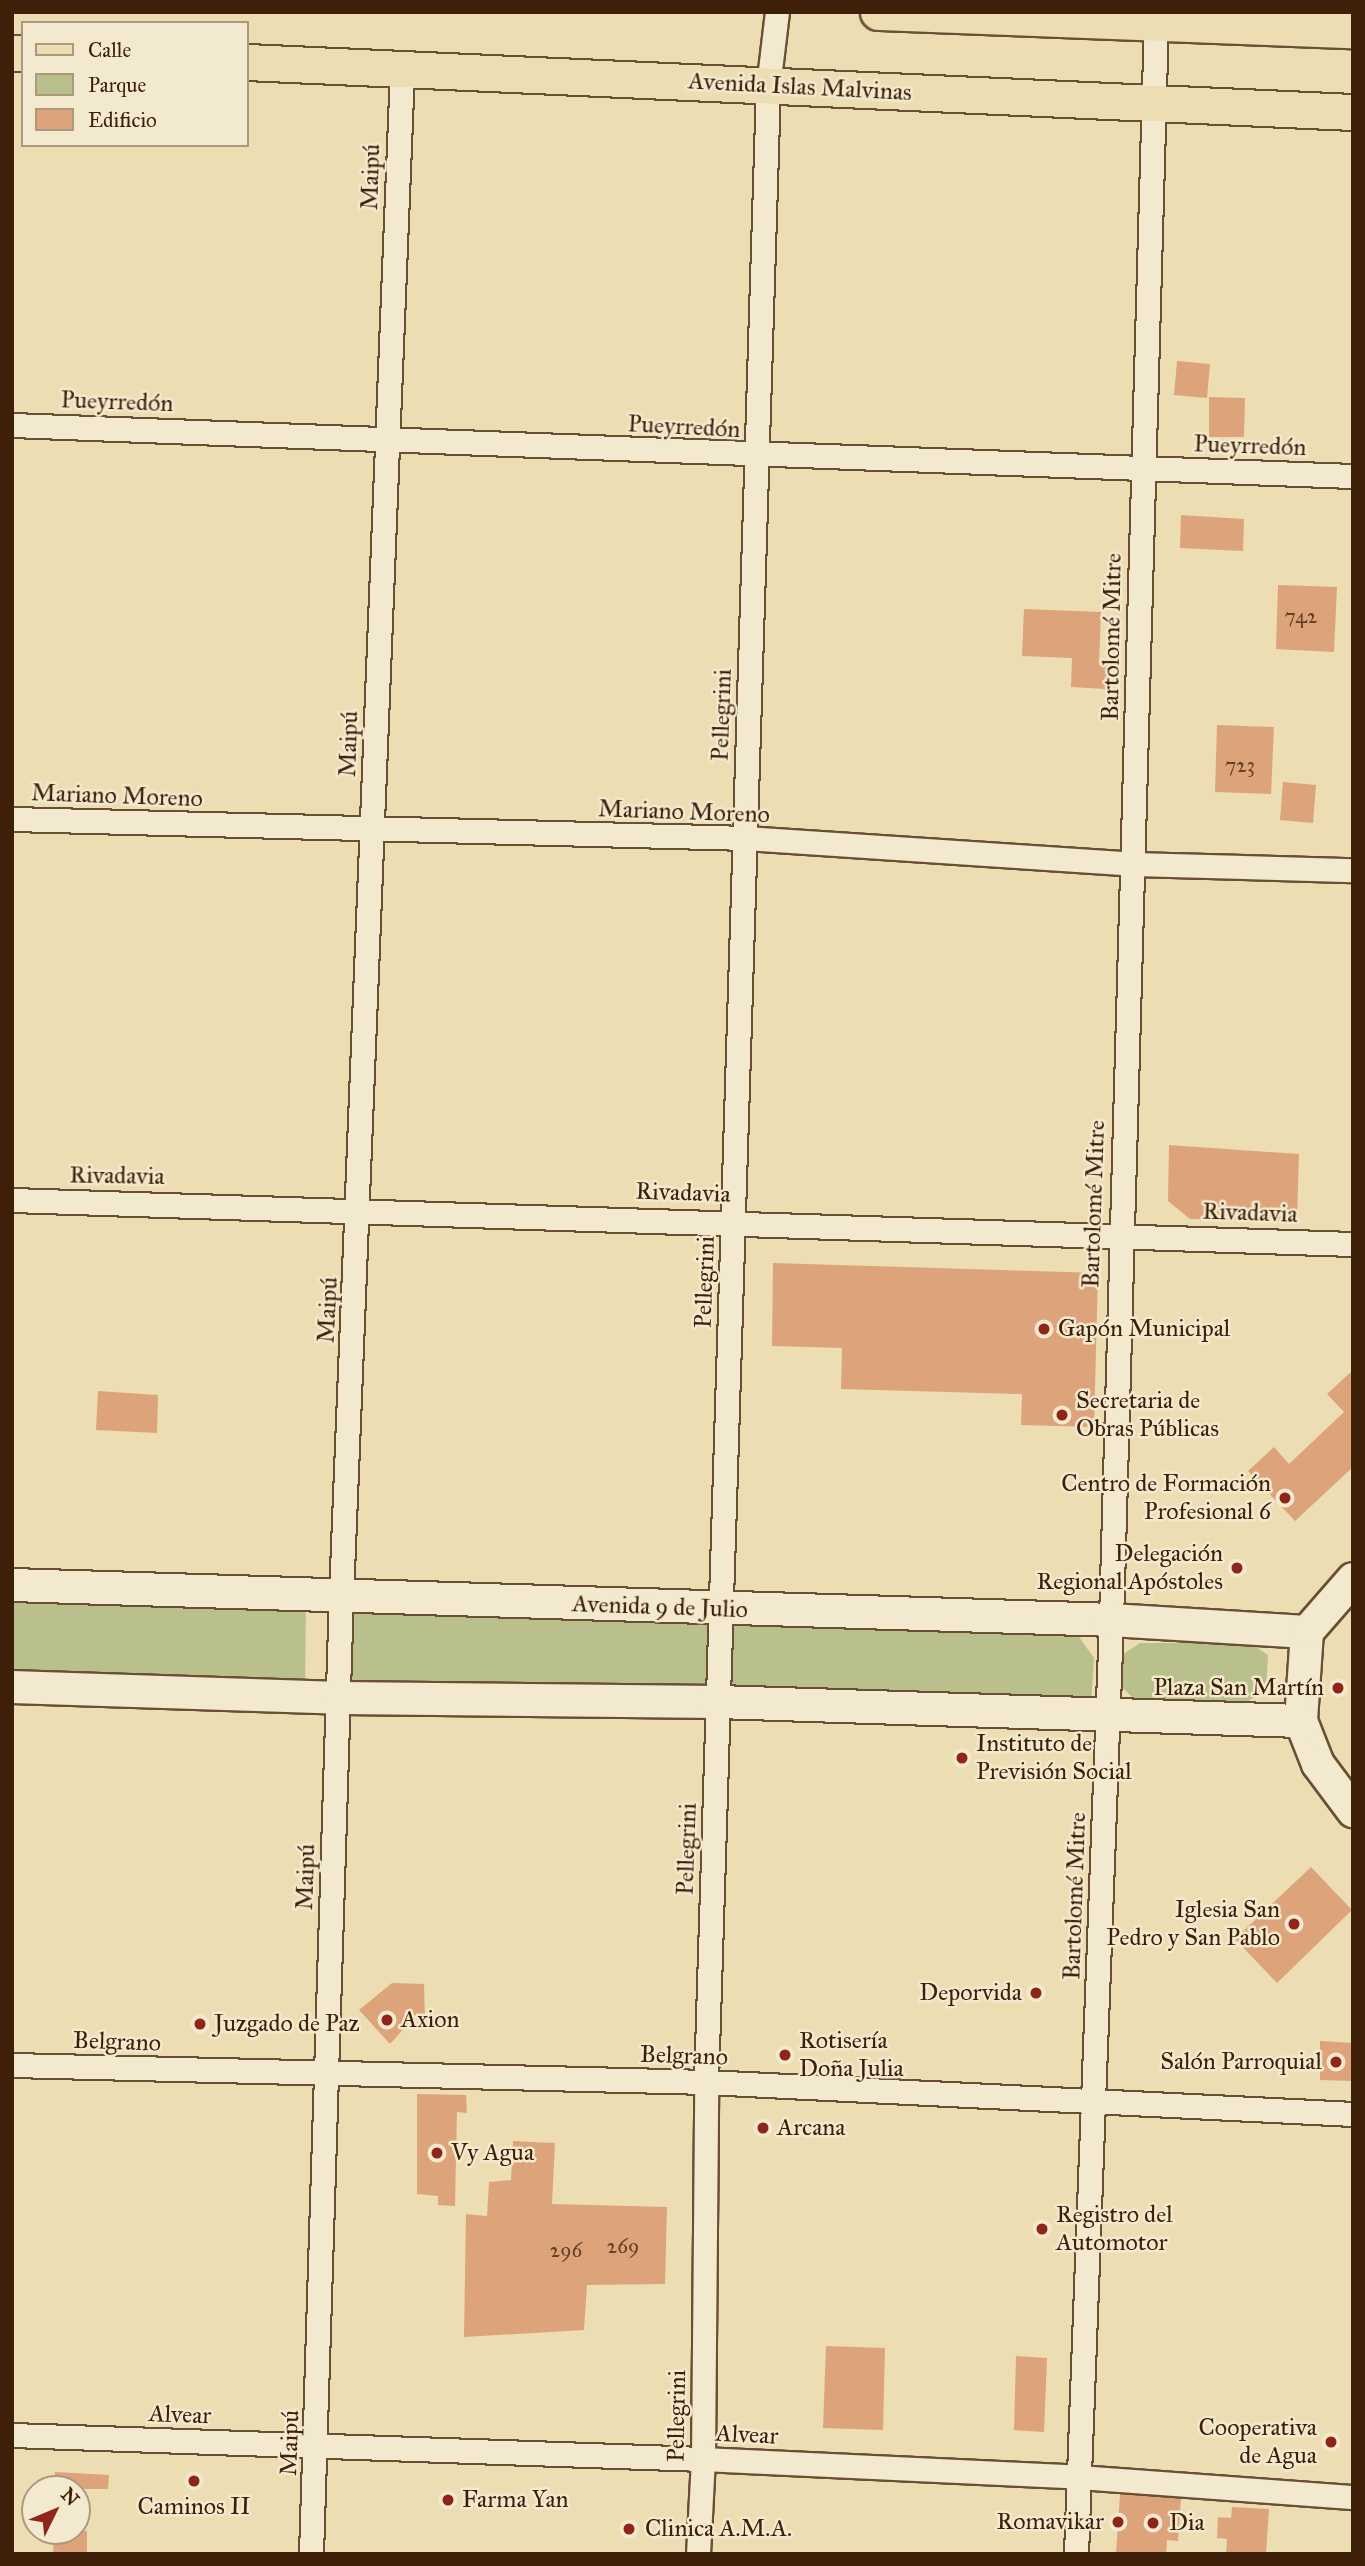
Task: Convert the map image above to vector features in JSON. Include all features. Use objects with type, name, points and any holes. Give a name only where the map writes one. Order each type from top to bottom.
[{"type":"main road","points":[[878,12],[1353,30]]},
{"type":"main road","name":"Avenida Islas Malvinas","points":[[248,62],[1353,112]]},
{"type":"main road","points":[[1353,1579],[1307,1632],[1301,1721],[1318,1764],[1353,1811]]},
{"type":"main road","name":"Avenida 9 de Julio","points":[[12,1586],[1111,1620],[1307,1632]]},
{"type":"main road","points":[[12,1687],[340,1698],[718,1702],[1108,1717],[1301,1721]]},
{"type":"street","name":"Pellegrini","points":[[698,2554],[703,2459],[706,2082],[768,87],[777,12]]},
{"type":"street","name":"Bartolomé Mitre","points":[[1076,2554],[1108,1717],[1118,1234],[1133,864],[1156,23]]},
{"type":"street","name":"Maipú","points":[[310,2554],[317,2446],[324,2074],[340,1698],[341,1596],[359,1209],[402,68]]},
{"type":"street","name":"Pueyrredón","points":[[12,425],[387,438],[757,457],[1143,467],[1353,477]]},
{"type":"street","name":"Mariano Moreno","points":[[12,819],[372,831],[745,838],[1133,864],[1353,870]]},
{"type":"street","name":"Rivadavia","points":[[12,1200],[733,1220],[1353,1244]]},
{"type":"street","name":"Belgrano","points":[[12,2065],[706,2082],[1353,2114]]},
{"type":"street","name":"Alvear","points":[[12,2435],[703,2459],[1080,2477],[1353,2497]]},
{"type":"green space","points":[[12,1582],[306,1598],[305,1688],[12,1677]]},
{"type":"green space","points":[[350,1605],[714,1624],[710,1702],[349,1694]]},
{"type":"green space","points":[[728,1623],[1079,1637],[1094,1658],[1091,1703],[726,1702]]},
{"type":"green space","points":[[1140,1643],[1250,1643],[1268,1655],[1266,1690],[1247,1702],[1136,1701],[1120,1685],[1122,1655]]},
{"type":"building","points":[[1177,361],[1210,364],[1207,398],[1174,395]]},
{"type":"building","points":[[1209,397],[1245,398],[1244,437],[1209,437]]},
{"type":"building","points":[[1181,515],[1244,519],[1243,551],[1180,548]]},
{"type":"building","points":[[1278,585],[1337,587],[1334,652],[1276,649]]},
{"type":"building","points":[[1024,609],[1101,612],[1099,665],[1108,665],[1106,689],[1071,687],[1072,658],[1022,656]]},
{"type":"building","points":[[1217,725],[1274,727],[1271,794],[1215,792]]},
{"type":"building","points":[[1283,782],[1316,785],[1313,823],[1280,820]]},
{"type":"building","points":[[1169,1145],[1299,1154],[1297,1221],[1190,1219],[1168,1201]]},
{"type":"building","points":[[773,1263],[1098,1273],[1094,1427],[1021,1425],[1022,1394],[841,1389],[842,1348],[772,1346]]},
{"type":"building","points":[[1353,1370],[1353,1467],[1295,1521],[1248,1471],[1274,1447],[1289,1464],[1344,1412],[1327,1394]]},
{"type":"building","points":[[98,1391],[158,1395],[157,1433],[96,1430]]},
{"type":"building","name":"Iglesia San Pedro y San Pablo","points":[[1311,1867],[1352,1910],[1277,1983],[1235,1939]]},
{"type":"building","points":[[392,1983],[424,1984],[425,2020],[416,2015],[390,2044],[359,2010]]},
{"type":"building","name":"Salón Parroquial","points":[[1320,2041],[1353,2043],[1353,2081],[1320,2080]]},
{"type":"building","name":"Vy Agua","points":[[417,2094],[466,2095],[467,2113],[457,2112],[455,2206],[438,2205],[438,2196],[417,2194]]},
{"type":"building","points":[[513,2141],[555,2143],[552,2204],[667,2207],[665,2284],[587,2285],[584,2330],[464,2337],[466,2214],[487,2216],[489,2182],[511,2180]]},
{"type":"building","points":[[826,2346],[885,2348],[883,2430],[823,2428]]},
{"type":"building","points":[[1016,2356],[1047,2358],[1044,2432],[1014,2430]]},
{"type":"building","points":[[55,2472],[109,2475],[108,2489],[91,2489],[91,2475],[55,2475]]},
{"type":"building","points":[[1120,2494],[1181,2498],[1178,2541],[1167,2540],[1166,2554],[1116,2554]]},
{"type":"building","points":[[1232,2507],[1269,2509],[1266,2554],[1226,2554],[1227,2539],[1217,2538],[1218,2517],[1231,2518]]},
{"type":"building","points":[[53,2545],[87,2545],[87,2554],[53,2554]]},
{"type":"place","name":"Gapón Municipal","points":[[1044,1329]]},
{"type":"place","name":"Secretaria de Obras Públicas","points":[[1062,1415]]},
{"type":"place","name":"Centro de Formación Profesional 6","points":[[1285,1498]]},
{"type":"place","name":"Delegación Regional Apóstoles","points":[[1237,1568]]},
{"type":"place","name":"Plaza San Martín","points":[[1338,1688]]},
{"type":"place","name":"Instituto de Previsión Social","points":[[962,1758]]},
{"type":"place","name":"Iglesia San Pedro y San Pablo","points":[[1294,1924]]},
{"type":"place","name":"Deporvida","points":[[1036,1993]]},
{"type":"place","name":"Axion","points":[[387,2020]]},
{"type":"place","name":"Juzgado de Paz","points":[[200,2024]]},
{"type":"place","name":"Rotisería Doña Julia","points":[[785,2055]]},
{"type":"place","name":"Salón Parroquial","points":[[1336,2062]]},
{"type":"place","name":"Arcana","points":[[763,2128]]},
{"type":"place","name":"Vy Agua","points":[[437,2153]]},
{"type":"place","name":"Registro del Automotor","points":[[1042,2229]]},
{"type":"place","name":"Cooperativa de Agua","points":[[1331,2442]]},
{"type":"place","name":"Caminos II","points":[[194,2481]]},
{"type":"place","name":"Farma Yan","points":[[448,2500]]},
{"type":"place","name":"Romavikar","points":[[1118,2522]]},
{"type":"place","name":"Dia","points":[[1153,2523]]},
{"type":"place","name":"Clinica A.M.A.","points":[[629,2529]]}]
